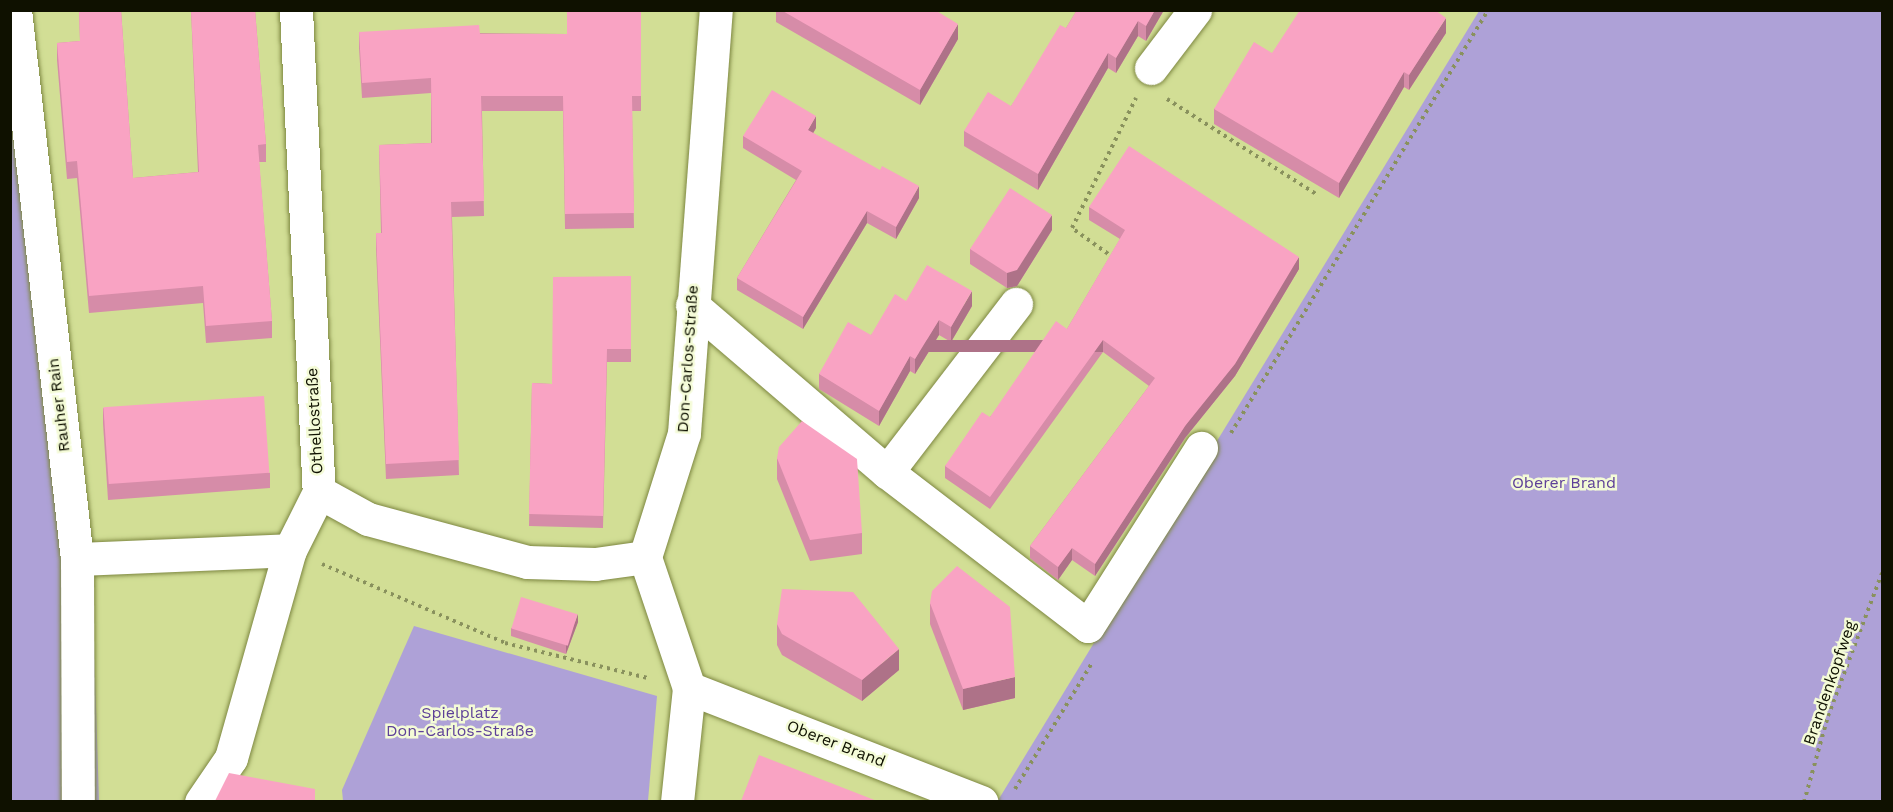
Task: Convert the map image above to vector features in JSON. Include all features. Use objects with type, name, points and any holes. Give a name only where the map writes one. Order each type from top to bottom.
[{"type":"street","name":"Rauher Rain","points":[[15,10],[77,559],[78,801]]},
{"type":"street","name":"Othellostraße","points":[[296,10],[319,492],[368,519],[527,562],[595,564],[645,557]]},
{"type":"street","name":"Don-Carlos-Straße","points":[[645,557],[684,433],[716,10]]},
{"type":"street","points":[[1147,76],[1195,10]]},
{"type":"street","points":[[692,304],[887,472],[1088,626],[1215,442]]},
{"type":"street","points":[[887,472],[1016,304]]},
{"type":"street","points":[[201,801],[231,758],[290,550],[319,492]]},
{"type":"street","points":[[77,559],[290,550]]},
{"type":"street","points":[[645,557],[689,688],[677,801]]},
{"type":"street","name":"Oberer Brand","points":[[689,688],[982,801]]},
{"type":"path","points":[[1215,442],[1488,10]]},
{"type":"path","points":[[1121,263],[1072,228],[1147,76],[1316,194]]},
{"type":"path","points":[[290,550],[506,643],[689,688]]},
{"type":"path","name":"Brandenkopfweg","points":[[1804,801],[1828,716],[1882,573]]},
{"type":"path","points":[[1008,801],[1094,660]]},
{"type":"green space","points":[[10,11],[91,547],[99,801],[11,801]]},
{"type":"green space","name":"Oberer Brand","points":[[1479,11],[1882,11],[1882,801],[997,802]]},
{"type":"green space","name":"Spielplatz Don-Carlos-Straße","points":[[414,626],[657,696],[648,801],[343,801],[342,790]]},
{"type":"building","points":[[79,10],[121,10],[133,178],[199,172],[191,10],[255,10],[266,144],[258,145],[272,321],[206,326],[203,286],[89,296],[77,161],[67,162],[57,43],[80,41]]},
{"type":"building","points":[[567,10],[641,10],[641,96],[632,96],[634,213],[565,214],[563,96],[481,96],[484,201],[451,202],[459,460],[386,464],[376,233],[382,233],[379,145],[432,143],[431,78],[362,83],[359,32],[479,25],[480,34],[567,34]]},
{"type":"building","points":[[781,10],[935,10],[958,24],[920,90]]},
{"type":"building","points":[[1077,10],[1155,10],[1146,26],[1138,21],[1116,58],[1108,53],[1038,174],[964,131],[988,92],[1011,106],[1060,25],[1066,28]]},
{"type":"building","points":[[1300,10],[1435,10],[1446,18],[1409,75],[1404,72],[1339,183],[1214,109],[1254,42],[1272,53]]},
{"type":"building","points":[[772,90],[816,116],[808,130],[880,170],[882,166],[919,186],[896,227],[867,211],[803,317],[737,278],[802,171],[743,136]]},
{"type":"building","points":[[1129,146],[1299,257],[1235,364],[1185,426],[1095,564],[1072,548],[1058,567],[1030,546],[1155,378],[1103,340],[990,497],[945,466],[982,412],[990,417],[1056,321],[1067,329],[1125,230],[1089,207]]},
{"type":"building","points":[[1010,188],[1052,215],[1017,270],[1007,273],[970,249]]},
{"type":"building","points":[[927,265],[972,291],[951,327],[939,320],[915,359],[910,356],[879,411],[819,374],[848,322],[871,335],[895,294],[906,301]]},
{"type":"building","points":[[631,276],[631,349],[607,349],[603,516],[529,514],[532,383],[552,384],[553,277]]},
{"type":"building","points":[[264,396],[269,473],[109,484],[103,407]]},
{"type":"building","points":[[802,421],[857,459],[862,533],[810,540],[777,458],[779,447]]},
{"type":"building","points":[[957,566],[1010,607],[1015,677],[963,689],[930,603],[932,591]]},
{"type":"building","points":[[782,589],[853,592],[899,649],[862,680],[782,634],[777,624]]},
{"type":"building","points":[[521,597],[577,614],[568,646],[511,629]]},
{"type":"building","points":[[759,755],[877,801],[741,801]]},
{"type":"building","points":[[229,773],[315,789],[315,801],[215,801]]}]
